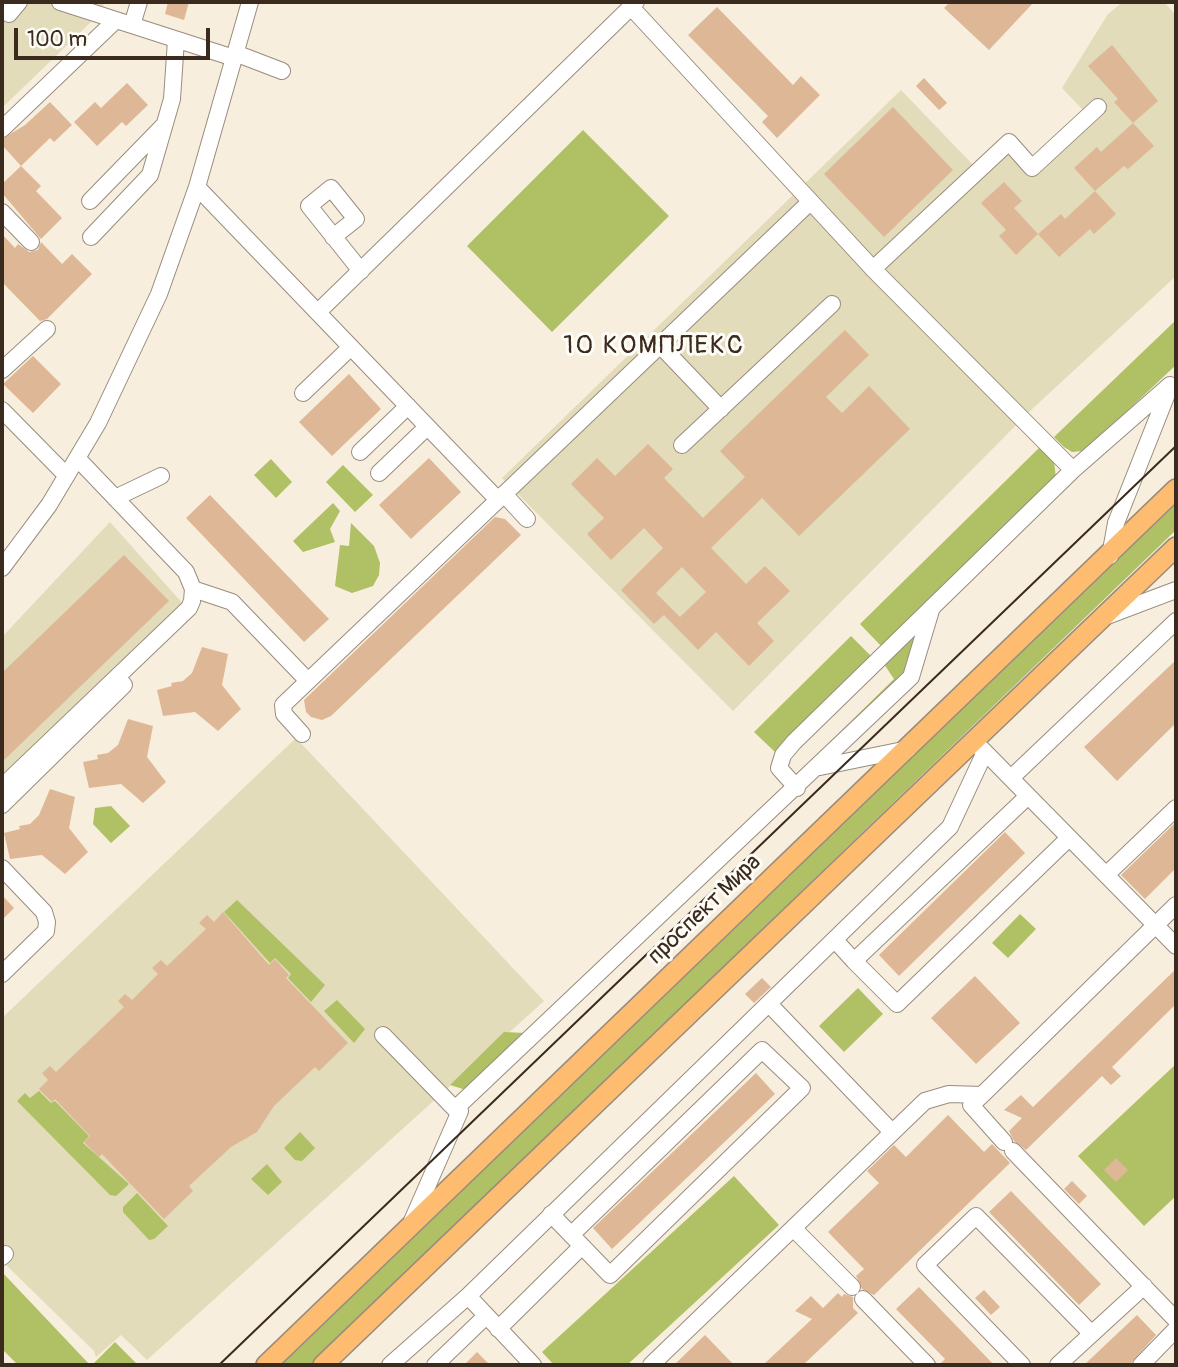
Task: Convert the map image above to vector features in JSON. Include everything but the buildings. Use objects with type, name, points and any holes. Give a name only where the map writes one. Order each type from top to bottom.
[{"type":"main road","name":"проспект Мира","points":[[266,1365],[1110,556],[1176,489]]},
{"type":"main road","points":[[323,1365],[980,747],[1176,547]]},
{"type":"street","points":[[2,6],[9,14],[19,2]]},
{"type":"street","points":[[60,2],[282,71]]},
{"type":"street","points":[[2,129],[124,22],[139,2]]},
{"type":"street","points":[[2,568],[77,458],[109,402],[159,295],[197,187],[250,2]]},
{"type":"street","points":[[318,312],[633,4],[873,269],[1073,470]]},
{"type":"street","points":[[91,237],[150,175],[172,99],[176,40]]},
{"type":"street","points":[[873,269],[1009,142],[1032,167],[1098,107]]},
{"type":"street","points":[[90,201],[165,124]]},
{"type":"street","points":[[197,187],[427,427],[527,519]]},
{"type":"street","points":[[302,734],[284,715],[282,708],[810,202]]},
{"type":"street","points":[[2,212],[31,242]]},
{"type":"street","points":[[334,237],[361,271]]},
{"type":"street","points":[[682,446],[832,304]]},
{"type":"street","points":[[2,370],[47,329]]},
{"type":"street","points":[[660,345],[721,409]]},
{"type":"street","points":[[303,393],[351,347]]},
{"type":"street","points":[[797,788],[779,768],[791,752],[876,669],[932,607],[1073,470],[1173,382]]},
{"type":"street","points":[[1110,556],[1116,523],[1173,382]]},
{"type":"street","points":[[360,452],[408,406]]},
{"type":"street","points":[[2,410],[66,475]]},
{"type":"street","points":[[379,472],[427,427]]},
{"type":"street","points":[[2,787],[189,608],[193,589],[187,572],[77,458]]},
{"type":"street","points":[[115,498],[161,476]]},
{"type":"street","points":[[193,589],[232,602],[309,681]]},
{"type":"street","points":[[1107,616],[1176,590]]},
{"type":"street","points":[[455,1109],[797,788],[911,677],[932,607]]},
{"type":"street","points":[[1011,779],[1176,621]]},
{"type":"street","points":[[166,630],[169,647]]},
{"type":"street","points":[[2,805],[124,685],[117,678]]},
{"type":"street","points":[[390,1365],[397,1363],[468,1296],[950,827],[980,747],[1176,946]]},
{"type":"street","points":[[818,768],[908,749]]},
{"type":"street","points":[[854,961],[1028,796]]},
{"type":"street","points":[[1106,875],[1176,808]]},
{"type":"street","points":[[835,940],[897,1004],[1069,838]]},
{"type":"street","points":[[2,868],[44,912],[47,922],[46,931],[2,974]]},
{"type":"street","points":[[1176,905],[971,1105],[1176,1320]]},
{"type":"street","points":[[769,1004],[892,1132]]},
{"type":"street","points":[[551,1214],[610,1275],[802,1088],[741,1030]]},
{"type":"street","points":[[383,1035],[460,1111],[410,1227]]},
{"type":"street","points":[[498,1329],[577,1241],[762,1050]]},
{"type":"street","points":[[651,1365],[925,1101],[937,1096],[982,1095]]},
{"type":"street","points":[[1022,1365],[925,1265],[976,1216],[1092,1334]]},
{"type":"street","points":[[794,1229],[927,1365]]},
{"type":"street","points":[[1058,1365],[1144,1286]]},
{"type":"street","points":[[468,1296],[527,1363]]},
{"type":"street","points":[[435,1365],[486,1316]]},
{"type":"street","points":[[1141,1365],[1176,1329]]},
{"type":"shaded area","points":[[2,2],[104,2],[100,20],[93,20],[2,108]]},
{"type":"shaded area","points":[[1123,2],[1164,2],[1176,15],[1176,276],[1029,412],[733,711],[502,478],[901,90],[975,167],[1008,134],[1034,157],[1083,110],[1062,88],[1108,14]]},
{"type":"shaded area","points":[[110,522],[184,605],[2,777],[2,637]]},
{"type":"shaded area","points":[[296,738],[544,1001],[147,1360],[121,1335],[96,1357],[94,1351],[2,1261],[2,1018]]},
{"type":"green space","points":[[583,130],[669,216],[552,332],[467,246]]},
{"type":"green space","points":[[1176,320],[1176,365],[1092,444],[1082,451],[1072,452],[1064,447],[1054,437]]},
{"type":"green space","points":[[1040,447],[1054,461],[1056,478],[882,647],[860,624]]},
{"type":"green space","points":[[271,459],[292,482],[276,498],[254,475]]},
{"type":"green space","points":[[343,465],[373,495],[355,512],[326,482]]},
{"type":"green space","points":[[333,503],[340,511],[330,529],[335,542],[303,552],[293,541]]},
{"type":"green space","points":[[1176,503],[1176,530],[310,1365],[281,1365]]},
{"type":"green space","points":[[351,523],[374,546],[380,563],[379,575],[373,586],[352,593],[335,586],[340,545],[349,546]]},
{"type":"green space","points":[[920,629],[904,677],[802,776],[794,777],[783,766],[783,761],[788,757],[790,760],[785,765],[796,775],[894,679],[884,664]]},
{"type":"green space","points":[[851,636],[871,656],[775,752],[754,732]]},
{"type":"green space","points":[[111,806],[130,826],[111,843],[93,824],[95,808]]},
{"type":"green space","points":[[237,900],[325,985],[311,1002],[288,978],[291,974],[275,958],[270,963],[224,912]]},
{"type":"green space","points":[[1020,914],[1036,929],[1008,958],[992,943]]},
{"type":"green space","points":[[858,988],[883,1014],[844,1052],[819,1026]]},
{"type":"green space","points":[[337,1000],[365,1029],[354,1043],[324,1011]]},
{"type":"green space","points":[[504,1032],[526,1033],[466,1090],[450,1085]]},
{"type":"green space","points":[[1176,1064],[1176,1196],[1144,1226],[1078,1156]]},
{"type":"green space","points":[[39,1091],[51,1103],[55,1101],[89,1136],[83,1143],[129,1184],[116,1196],[110,1195],[17,1101],[25,1093],[30,1098]]},
{"type":"green space","points":[[300,1132],[315,1148],[302,1161],[295,1160],[284,1148]]},
{"type":"green space","points":[[267,1164],[282,1182],[268,1195],[251,1179]]},
{"type":"green space","points":[[734,1176],[779,1225],[627,1365],[554,1365],[542,1352]]},
{"type":"green space","points":[[137,1193],[168,1226],[154,1239],[149,1240],[123,1212],[123,1207]]},
{"type":"green space","points":[[2,1272],[90,1365],[18,1365],[2,1349]]},
{"type":"green space","points":[[115,1342],[138,1365],[94,1363]]},
{"type":"tram line","points":[[219,1365],[1176,446]]},
{"type":"district","name":"10 КОМПЛЕКС","points":[[654,346]]}]
